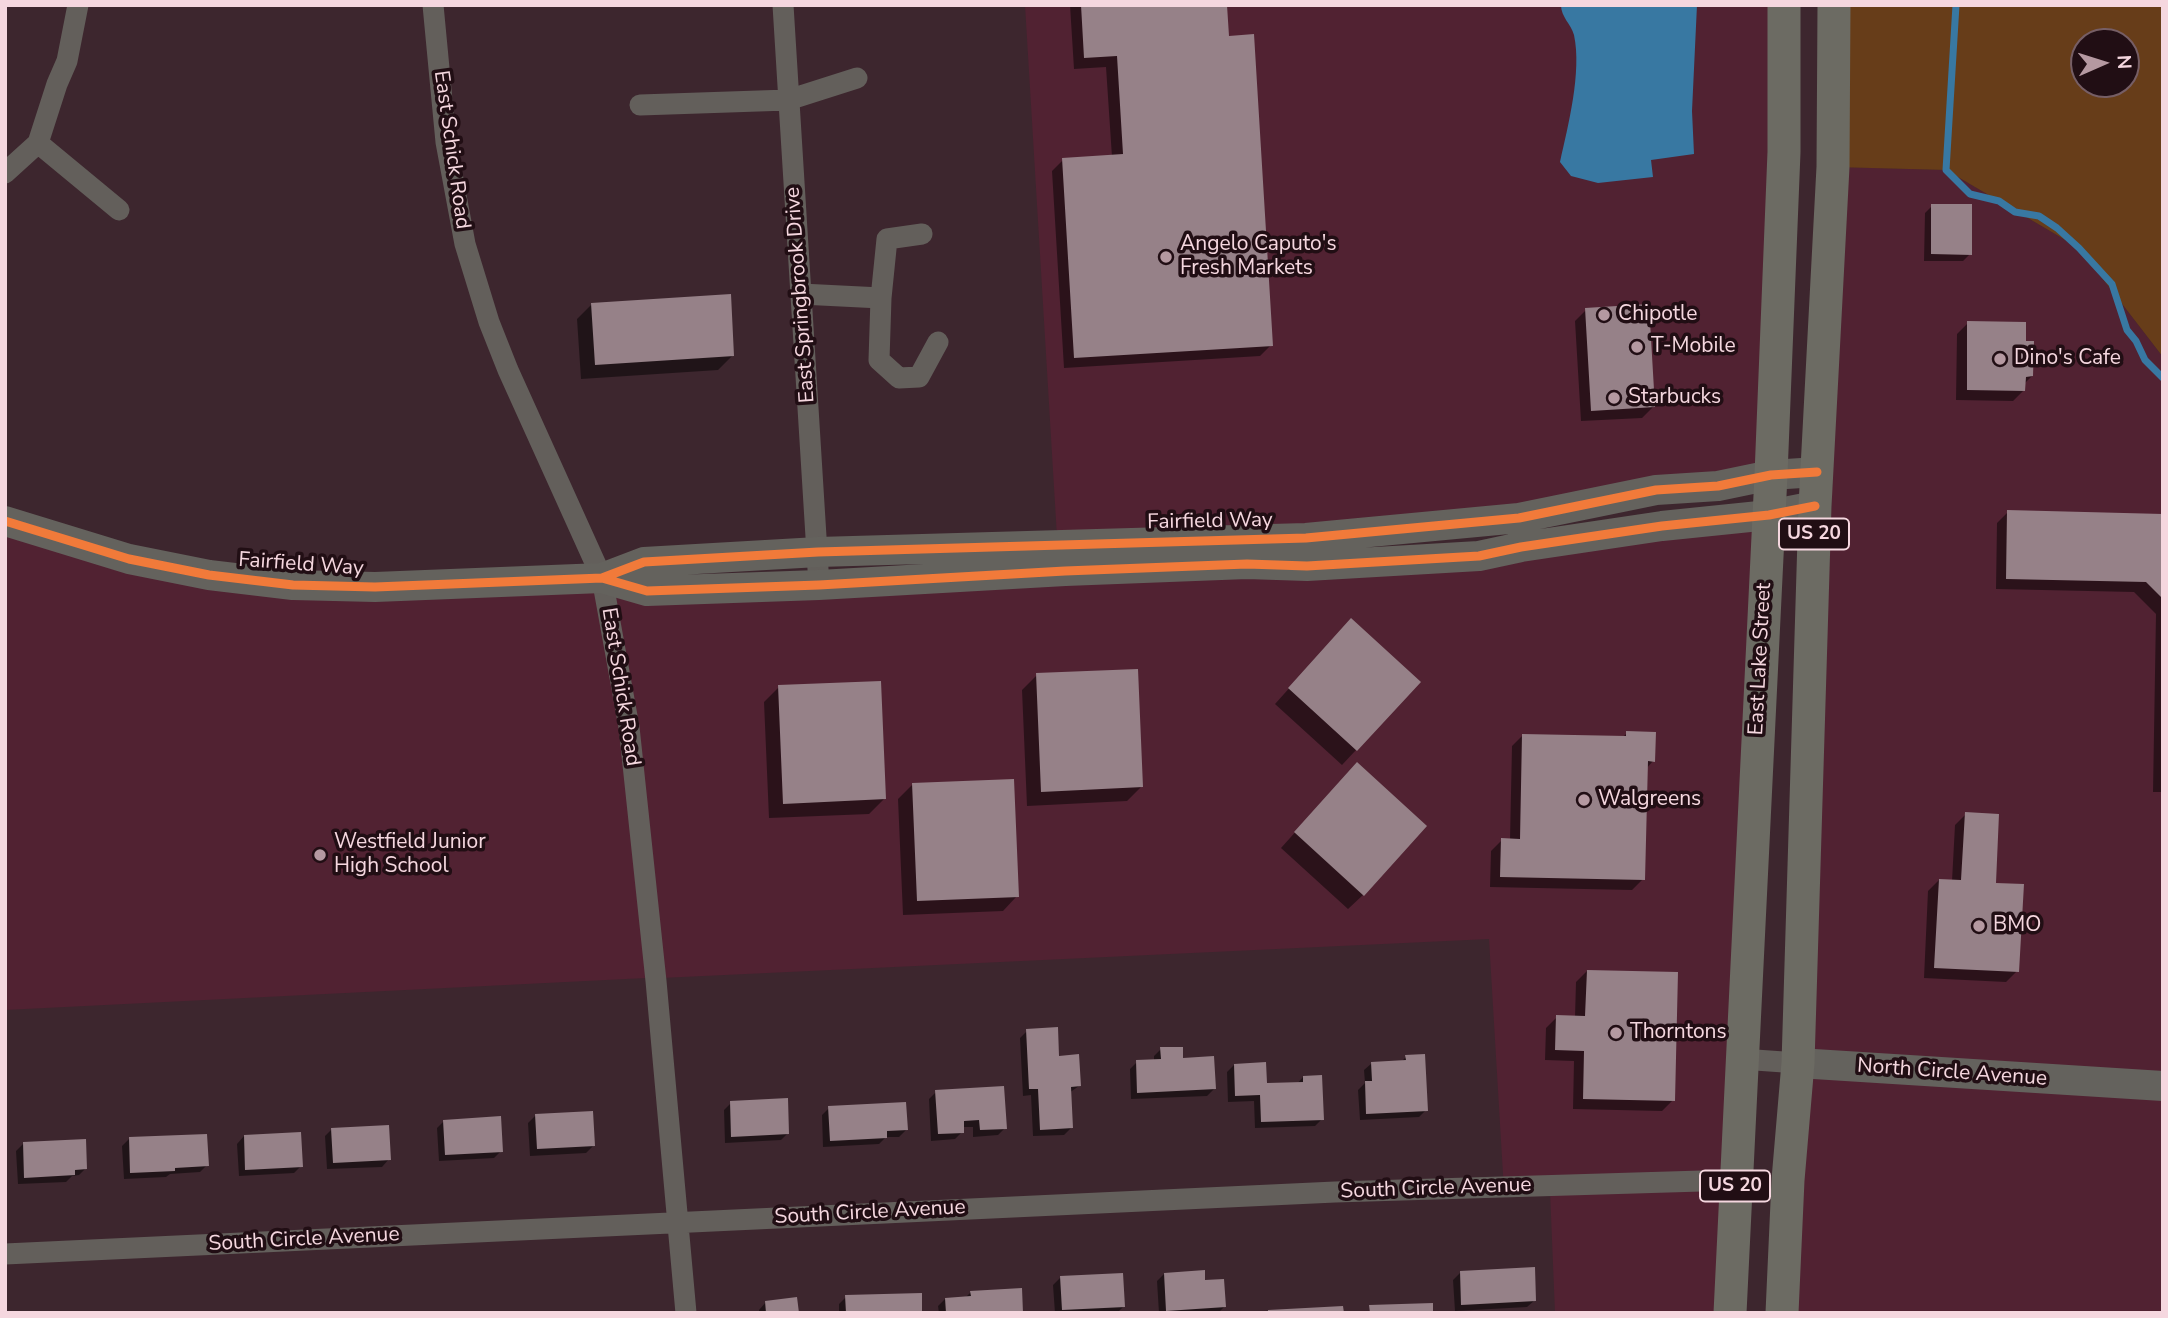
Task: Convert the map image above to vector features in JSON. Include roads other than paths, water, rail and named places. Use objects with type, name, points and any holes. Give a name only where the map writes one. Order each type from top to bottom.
[{"type":"main road","name":"East Lake Street","points":[[1730,1313],[1771,475],[1784,152],[1784,5]]},
{"type":"main road","name":"US 20","points":[[1782,1313],[1788,1180],[1798,1063],[1815,506],[1833,167],[1834,5]]},
{"type":"street","points":[[5,173],[38,143],[67,61],[78,5]]},
{"type":"street","name":"East Schick Road","points":[[433,5],[446,142],[468,254],[489,322],[508,370],[602,578],[630,740],[656,981],[686,1313]]},
{"type":"street","name":"East Springbrook Drive","points":[[783,5],[819,585]]},
{"type":"street","points":[[640,105],[788,100],[857,78]]},
{"type":"street","points":[[38,143],[119,210]]},
{"type":"street","points":[[922,234],[887,239],[879,360],[899,378],[919,377],[938,342]]},
{"type":"street","points":[[801,294],[881,298]]},
{"type":"street","name":"Fairfield Way","points":[[602,578],[644,562],[818,551],[1306,538],[1519,518],[1656,490],[1718,486],[1771,475],[1817,472]]},
{"type":"street","name":"Fairfield Way","points":[[5,521],[129,559],[209,575],[293,585],[375,587],[602,578],[647,591],[819,585],[1065,570],[1247,564],[1307,566],[1479,556],[1662,526],[1815,506]]},
{"type":"street","name":"North Circle Avenue","points":[[1741,1059],[2163,1086]]},
{"type":"street","name":"South Circle Avenue","points":[[5,1254],[1335,1192],[1735,1180]]},
{"type":"water","points":[[1561,5],[1697,5],[1692,111],[1694,154],[1651,160],[1653,177],[1598,183],[1571,176],[1560,162],[1573,99],[1576,50],[1574,35]]},
{"type":"waterway","points":[[1956,5],[1946,170],[1970,194],[1999,201],[2015,212],[2039,216],[2079,248],[2112,284],[2127,330],[2145,360],[2163,378]]},
{"type":"place","name":"Angelo Caputo's Fresh Markets","points":[[1166,257]]},
{"type":"place","name":"Chipotle","points":[[1604,315]]},
{"type":"place","name":"T-Mobile","points":[[1637,347]]},
{"type":"place","name":"Dino's Cafe","points":[[2000,359]]},
{"type":"place","name":"Starbucks","points":[[1614,398]]},
{"type":"place","name":"Walgreens","points":[[1584,800]]},
{"type":"place","name":"Westfield Junior High School","points":[[320,855]]},
{"type":"place","name":"BMO","points":[[1979,926]]},
{"type":"place","name":"Thorntons","points":[[1616,1033]]}]
